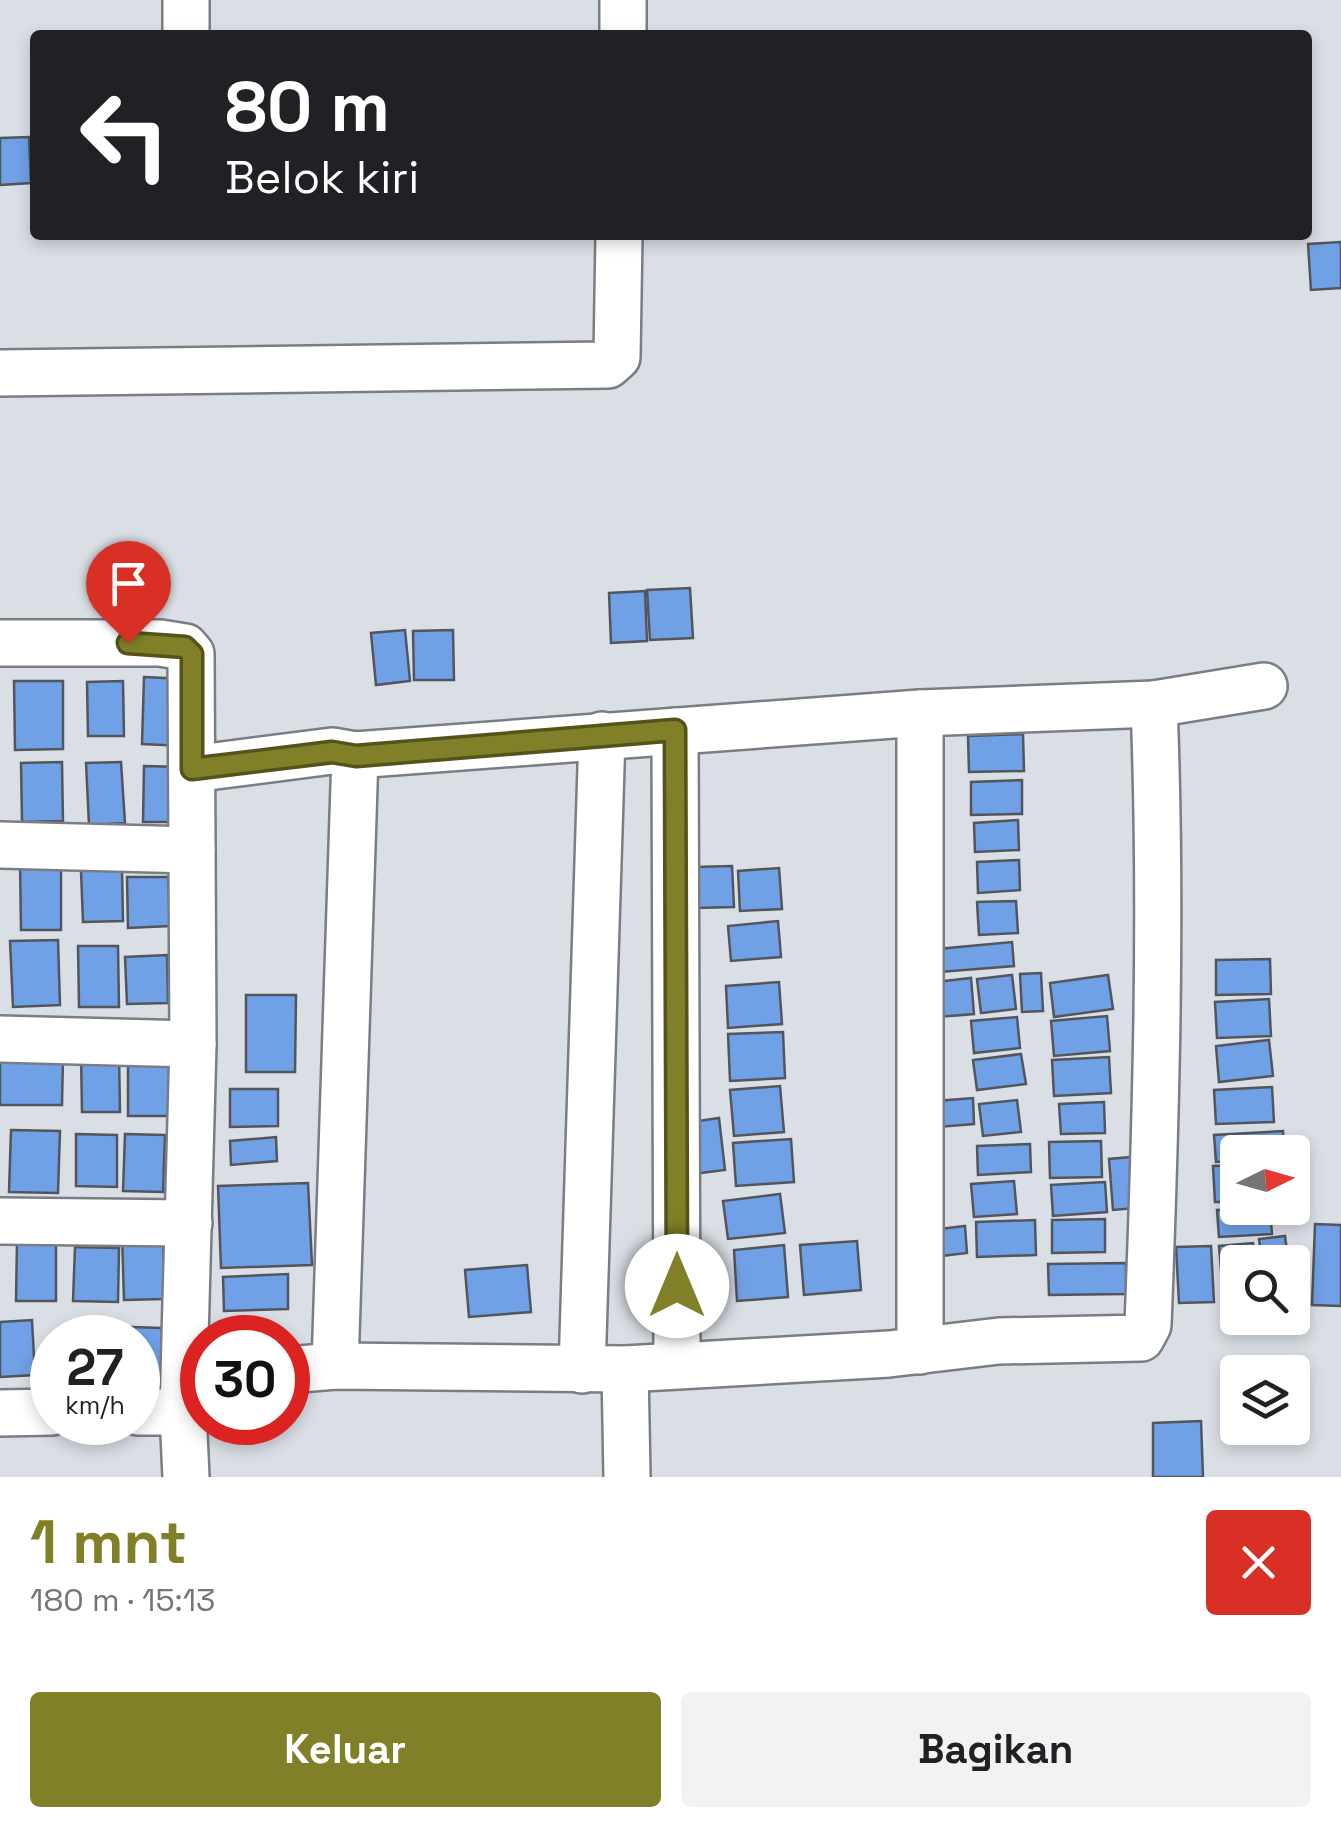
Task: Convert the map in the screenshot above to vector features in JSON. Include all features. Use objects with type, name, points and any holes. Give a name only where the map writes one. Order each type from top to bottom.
[{"type":"street","points":[[186,0],[186,30]]},
{"type":"street","points":[[623,0],[623,30]]},
{"type":"street","points":[[0,373],[608,365],[616,357],[619,240]]},
{"type":"street","points":[[0,642],[185,647],[192,654],[190,1315]]},
{"type":"street","points":[[192,769],[332,752],[356,756],[602,734],[920,713],[1154,704],[1264,686]]},
{"type":"street","points":[[310,1368],[604,1370],[920,1351],[1000,1341],[1141,1338],[1148,1325],[1160,1022],[1160,856],[1154,704]]},
{"type":"street","points":[[920,713],[920,1351]]},
{"type":"street","points":[[675,730],[677,1365]]},
{"type":"street","points":[[602,734],[604,1370],[627,1477]]},
{"type":"street","points":[[335,1366],[356,756]]},
{"type":"street","points":[[0,845],[192,850]]},
{"type":"street","points":[[0,1039],[192,1044]]},
{"type":"street","points":[[0,1221],[190,1222]]},
{"type":"street","points":[[0,1413],[30,1412]]},
{"type":"street","points":[[186,1477],[187,1445]]},
{"type":"building","points":[[29,137],[30,183],[0,185],[0,138]]},
{"type":"building","points":[[1341,242],[1341,288],[1311,290],[1308,244]]},
{"type":"building","points":[[690,588],[693,638],[650,640],[647,590]]},
{"type":"building","points":[[645,591],[647,641],[611,643],[609,593]]},
{"type":"building","points":[[405,630],[410,681],[376,685],[371,633]]},
{"type":"building","points":[[453,630],[454,680],[414,680],[413,631]]},
{"type":"building","points":[[144,677],[186,679],[184,746],[142,744]]},
{"type":"building","points":[[14,681],[63,681],[63,749],[15,750]]},
{"type":"building","points":[[123,681],[124,736],[88,736],[87,682]]},
{"type":"building","points":[[1023,734],[1024,771],[969,772],[968,736]]},
{"type":"building","points":[[62,762],[63,821],[22,822],[21,763]]},
{"type":"building","points":[[121,762],[125,823],[89,825],[86,763]]},
{"type":"building","points":[[144,766],[183,767],[183,822],[143,822]]},
{"type":"building","points":[[1022,780],[1022,814],[971,815],[971,782]]},
{"type":"building","points":[[1018,820],[1019,850],[975,852],[974,823]]},
{"type":"building","points":[[1019,860],[1020,890],[978,893],[977,862]]},
{"type":"building","points":[[20,863],[61,863],[61,930],[21,930]]},
{"type":"building","points":[[732,866],[734,907],[696,908],[694,867]]},
{"type":"building","points":[[779,868],[782,909],[740,911],[738,871]]},
{"type":"building","points":[[122,869],[123,921],[83,922],[81,871]]},
{"type":"building","points":[[127,877],[168,877],[170,926],[128,928]]},
{"type":"building","points":[[1016,901],[1018,933],[979,935],[977,902]]},
{"type":"building","points":[[778,921],[781,957],[731,961],[728,926]]},
{"type":"building","points":[[58,940],[60,1005],[13,1007],[10,941]]},
{"type":"building","points":[[1012,942],[1014,966],[940,972],[938,949]]},
{"type":"building","points":[[78,946],[118,946],[119,1007],[79,1007]]},
{"type":"building","points":[[167,955],[168,1003],[127,1004],[125,957]]},
{"type":"building","points":[[1270,959],[1271,994],[1216,995],[1216,960]]},
{"type":"building","points":[[1041,973],[1043,1011],[1022,1012],[1020,974]]},
{"type":"building","points":[[1012,975],[1016,1009],[981,1013],[977,979]]},
{"type":"building","points":[[1108,975],[1113,1009],[1054,1017],[1050,983]]},
{"type":"building","points":[[971,978],[974,1014],[938,1017],[935,982]]},
{"type":"building","points":[[779,982],[782,1024],[728,1028],[726,986]]},
{"type":"building","points":[[246,995],[296,995],[295,1072],[246,1072]]},
{"type":"building","points":[[1269,999],[1271,1036],[1217,1038],[1215,1002]]},
{"type":"building","points":[[1107,1016],[1110,1051],[1054,1056],[1051,1021]]},
{"type":"building","points":[[1017,1017],[1020,1048],[974,1053],[971,1021]]},
{"type":"building","points":[[783,1032],[785,1078],[730,1081],[728,1034]]},
{"type":"building","points":[[1269,1040],[1273,1076],[1219,1082],[1216,1046]]},
{"type":"building","points":[[81,1053],[119,1053],[120,1112],[82,1112]]},
{"type":"building","points":[[1021,1054],[1026,1084],[977,1090],[973,1060]]},
{"type":"building","points":[[0,1057],[63,1058],[62,1105],[0,1105]]},
{"type":"building","points":[[1109,1057],[1111,1093],[1054,1096],[1052,1060]]},
{"type":"building","points":[[128,1063],[181,1063],[182,1116],[128,1116]]},
{"type":"building","points":[[780,1086],[784,1132],[734,1136],[730,1090]]},
{"type":"building","points":[[1272,1087],[1274,1122],[1216,1124],[1214,1090]]},
{"type":"building","points":[[230,1089],[278,1089],[278,1126],[230,1127]]},
{"type":"building","points":[[973,1098],[974,1124],[938,1127],[936,1101]]},
{"type":"building","points":[[1017,1100],[1021,1132],[983,1136],[979,1104]]},
{"type":"building","points":[[1104,1102],[1105,1133],[1061,1134],[1059,1104]]},
{"type":"building","points":[[719,1118],[725,1170],[685,1175],[678,1124]]},
{"type":"building","points":[[11,1130],[60,1131],[58,1193],[9,1192]]},
{"type":"building","points":[[1283,1131],[1283,1135],[1220,1135],[1220,1162],[1216,1162],[1214,1135]]},
{"type":"building","points":[[76,1134],[117,1135],[117,1187],[76,1186]]},
{"type":"building","points":[[125,1134],[165,1135],[163,1192],[123,1191]]},
{"type":"building","points":[[276,1137],[277,1161],[231,1165],[230,1141]]},
{"type":"building","points":[[791,1139],[794,1182],[736,1186],[733,1143]]},
{"type":"building","points":[[1101,1141],[1102,1177],[1050,1178],[1049,1142]]},
{"type":"building","points":[[1030,1144],[1031,1172],[978,1175],[977,1146]]},
{"type":"building","points":[[1141,1156],[1146,1207],[1113,1210],[1109,1159]]},
{"type":"building","points":[[1213,1166],[1220,1166],[1220,1202],[1215,1202]]},
{"type":"building","points":[[1014,1181],[1017,1214],[974,1217],[971,1184]]},
{"type":"building","points":[[1105,1182],[1107,1212],[1053,1216],[1051,1185]]},
{"type":"building","points":[[308,1183],[312,1265],[221,1268],[218,1186]]},
{"type":"building","points":[[780,1194],[785,1233],[728,1239],[723,1201]]},
{"type":"building","points":[[1217,1210],[1220,1225],[1271,1225],[1272,1234],[1219,1237]]},
{"type":"building","points":[[1105,1219],[1105,1252],[1052,1253],[1052,1220]]},
{"type":"building","points":[[1035,1220],[1036,1255],[977,1257],[976,1222]]},
{"type":"building","points":[[1315,1224],[1341,1225],[1341,1306],[1312,1305]]},
{"type":"building","points":[[965,1226],[967,1253],[941,1256],[939,1229]]},
{"type":"building","points":[[122,1235],[163,1235],[164,1299],[124,1300]]},
{"type":"building","points":[[1285,1236],[1286,1245],[1260,1245],[1259,1239]]},
{"type":"building","points":[[17,1241],[56,1241],[56,1301],[16,1301]]},
{"type":"building","points":[[857,1241],[861,1290],[804,1295],[800,1245]]},
{"type":"building","points":[[784,1245],[788,1297],[737,1301],[734,1250]]},
{"type":"building","points":[[1211,1246],[1214,1302],[1179,1303],[1176,1247]]},
{"type":"building","points":[[75,1247],[119,1248],[118,1302],[73,1301]]},
{"type":"building","points":[[1126,1263],[1126,1294],[1049,1295],[1048,1264]]},
{"type":"building","points":[[527,1265],[531,1312],[469,1317],[465,1270]]},
{"type":"building","points":[[288,1274],[288,1309],[224,1311],[223,1277]]},
{"type":"building","points":[[30,1320],[30,1375],[0,1377],[0,1322]]},
{"type":"building","points":[[160,1328],[162,1328],[160,1379]]},
{"type":"building","points":[[1201,1421],[1203,1477],[1153,1477],[1153,1423]]},
{"type":"route","points":[[128,643],[185,647],[192,654],[192,769],[332,752],[356,756],[675,730],[677,1286]]}]
